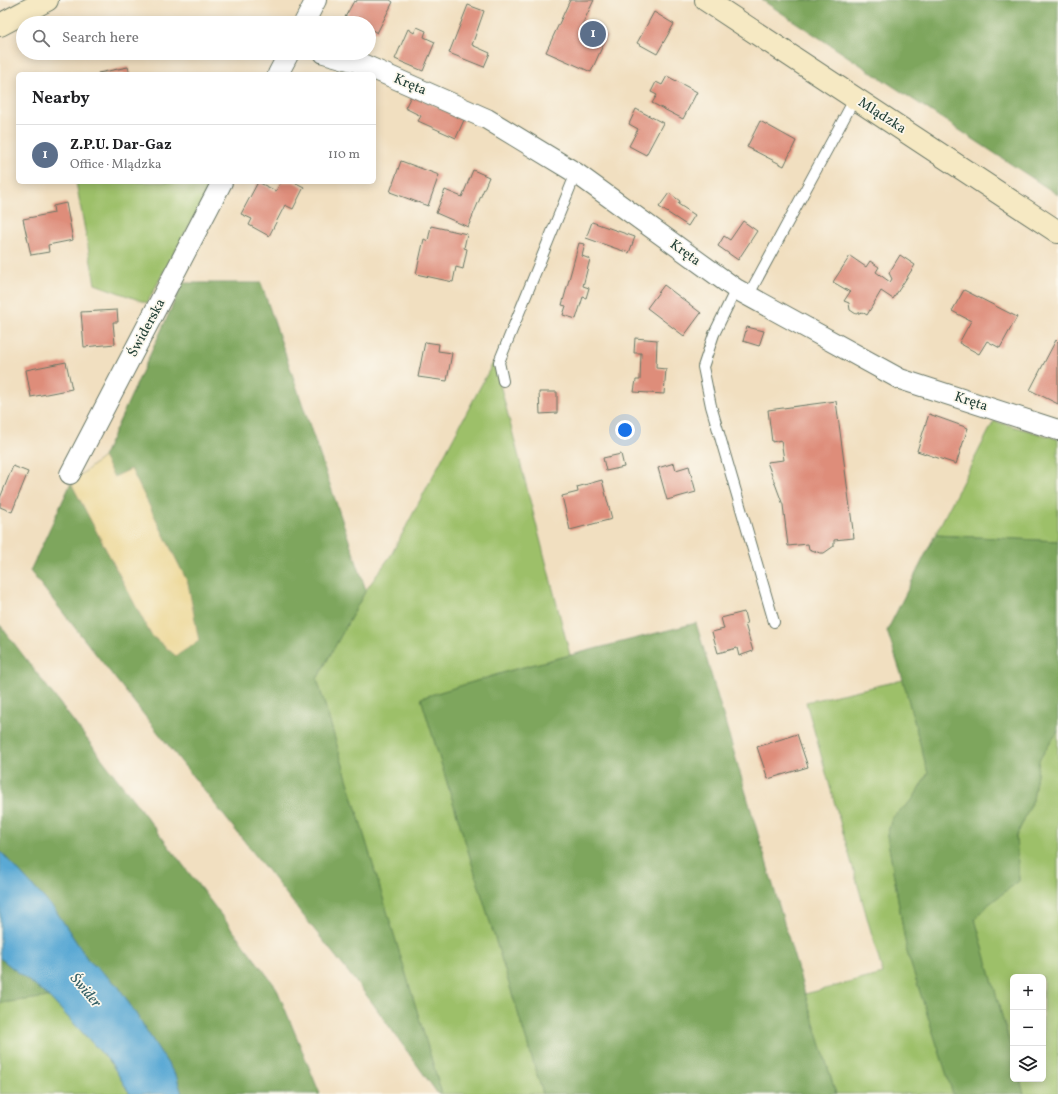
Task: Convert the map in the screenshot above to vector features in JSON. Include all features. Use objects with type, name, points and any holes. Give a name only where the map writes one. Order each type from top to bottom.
[{"type":"street","points":[[17,16],[47,0]]},
{"type":"street","points":[[308,16],[316,0]]},
{"type":"street","name":"Mlądzka","points":[[706,0],[1058,232]]},
{"type":"street","points":[[0,25],[16,16]]},
{"type":"street","points":[[279,72],[285,60]]},
{"type":"street","name":"Kręta","points":[[349,60],[360,63],[459,106],[487,120],[576,173],[742,293],[900,379],[1058,430]]},
{"type":"street","name":"Świderska","points":[[70,474],[221,184]]},
{"type":"lane","points":[[774,622],[711,406],[703,367],[714,334],[742,293],[855,98]]},
{"type":"lane","points":[[503,382],[499,362],[533,275],[576,173]]},
{"type":"green space","points":[[762,0],[1058,0],[1058,195]]},
{"type":"green space","points":[[76,184],[212,184],[147,303],[95,284]]},
{"type":"green space","points":[[183,283],[261,283],[366,590],[317,679],[442,1094],[438,1094],[371,1001],[30,571],[71,483],[151,635],[188,583],[131,469],[114,477],[103,457]]},
{"type":"green space","points":[[494,361],[570,655],[512,670],[421,698],[543,1094],[442,1094],[317,679],[366,590],[391,555]]},
{"type":"green space","points":[[994,421],[1058,439],[1058,541],[935,535]]},
{"type":"green space","points":[[935,535],[1058,541],[1058,731],[1039,760],[1033,800],[1016,837],[1019,881],[989,904],[975,919],[1010,1044],[1010,1082],[1021,1082],[1024,1094],[953,1094],[907,952],[887,835],[892,818],[913,799],[928,773],[903,680],[887,631]]},
{"type":"green space","points":[[696,623],[805,994],[836,1094],[543,1094],[421,698],[512,670]]},
{"type":"green space","points":[[0,625],[276,987],[320,1094],[182,1094],[177,1078],[118,986],[88,960],[56,911],[0,851]]},
{"type":"green space","points":[[903,680],[928,773],[913,799],[892,818],[887,835],[907,952],[953,1094],[836,1094],[805,994],[883,974],[806,702]]},
{"type":"green space","points":[[1058,731],[1058,1094],[1024,1094],[1021,1082],[1046,1082],[1046,974],[1010,974],[1010,1044],[975,919],[989,904],[1019,881],[1016,837],[1033,800],[1039,760]]},
{"type":"green space","points":[[0,958],[49,997],[0,1003]]},
{"type":"green space","points":[[49,997],[111,1063],[130,1094],[0,1094],[0,1003]]},
{"type":"sand","points":[[103,457],[114,477],[131,469],[188,583],[199,641],[176,656],[151,635],[71,483]]},
{"type":"water","name":"Świder","points":[[0,851],[56,911],[88,960],[118,986],[177,1078],[182,1094],[130,1094],[111,1063],[49,997],[0,958]]},
{"type":"building","points":[[357,0],[390,0],[393,2],[377,33],[376,16],[346,16],[354,1],[356,2]]},
{"type":"building","points":[[570,0],[594,0],[582,25],[607,36],[591,72],[546,52]]},
{"type":"building","points":[[468,5],[484,11],[472,45],[490,53],[484,67],[449,53]]},
{"type":"building","points":[[654,12],[674,24],[657,54],[637,43]]},
{"type":"building","points":[[417,27],[426,31],[424,37],[435,42],[423,71],[395,59],[408,29],[414,33]]},
{"type":"building","points":[[128,67],[129,72],[103,72]]},
{"type":"building","points":[[667,76],[697,92],[683,119],[652,103],[657,95],[651,92],[656,82],[662,85]]},
{"type":"building","points":[[412,94],[464,120],[456,138],[418,121],[421,116],[405,108]]},
{"type":"building","points":[[636,109],[663,123],[646,155],[629,146],[638,129],[629,124]]},
{"type":"building","points":[[760,121],[796,141],[784,166],[747,147]]},
{"type":"building","points":[[401,161],[439,175],[428,206],[390,192]]},
{"type":"building","points":[[473,170],[489,177],[468,227],[436,213],[445,190],[462,197]]},
{"type":"building","points":[[257,184],[262,184],[276,191],[280,184],[298,184],[304,187],[293,209],[285,205],[269,236],[249,225],[252,219],[241,214]]},
{"type":"building","points":[[669,193],[680,201],[678,204],[695,215],[688,226],[659,207]]},
{"type":"building","points":[[66,203],[73,240],[48,245],[49,252],[31,255],[23,219],[54,213],[53,206]]},
{"type":"building","points":[[743,221],[757,231],[738,260],[718,246],[724,236],[730,240]]},
{"type":"building","points":[[592,222],[635,237],[629,253],[586,238]]},
{"type":"building","points":[[431,226],[467,234],[464,248],[467,249],[463,269],[456,267],[453,282],[416,274],[424,239],[428,241]]},
{"type":"building","points":[[579,243],[585,244],[582,256],[590,259],[583,286],[589,288],[586,298],[583,297],[576,319],[563,315],[566,306],[562,305]]},
{"type":"building","points":[[900,255],[915,265],[893,299],[881,291],[867,315],[862,312],[856,314],[850,310],[849,303],[844,301],[850,292],[833,282],[850,256],[866,267],[870,261],[879,267],[876,272],[890,282],[892,279],[889,273]]},
{"type":"building","points":[[664,285],[701,313],[684,336],[647,308]]},
{"type":"building","points":[[964,290],[1017,317],[1000,348],[987,341],[979,354],[959,343],[971,321],[952,311]]},
{"type":"building","points":[[117,310],[118,322],[113,322],[115,344],[84,347],[81,312]]},
{"type":"building","points":[[747,327],[764,331],[759,346],[743,341]]},
{"type":"building","points":[[635,338],[657,340],[656,368],[666,369],[664,394],[634,392],[636,380],[640,380],[641,353],[634,353]]},
{"type":"building","points":[[1056,340],[1058,342],[1058,404],[1030,390]]},
{"type":"building","points":[[425,342],[439,344],[438,351],[452,353],[447,381],[418,377]]},
{"type":"building","points":[[66,362],[72,389],[31,397],[26,370]]},
{"type":"building","points":[[539,392],[557,392],[557,413],[540,414]]},
{"type":"building","points":[[836,401],[854,538],[834,540],[834,546],[824,553],[820,553],[809,549],[808,544],[788,546],[783,505],[767,462],[784,460],[781,440],[772,442],[768,410]]},
{"type":"building","points":[[929,414],[968,428],[956,464],[917,451]]},
{"type":"building","points":[[621,454],[624,467],[606,471],[603,458]]},
{"type":"building","points":[[674,463],[676,470],[689,466],[696,492],[667,500],[658,468]]},
{"type":"building","points":[[13,466],[28,472],[12,512],[0,507],[0,498]]},
{"type":"building","points":[[602,480],[612,519],[570,530],[562,496],[578,492],[577,487]]},
{"type":"building","points":[[744,612],[747,624],[745,624],[753,651],[739,656],[737,648],[718,653],[712,632],[724,629],[721,618]]},
{"type":"building","points":[[797,734],[808,767],[768,779],[757,747]]},
{"type":"place","name":"Z.P.U. Dar-Gaz","points":[[593,34]]}]
